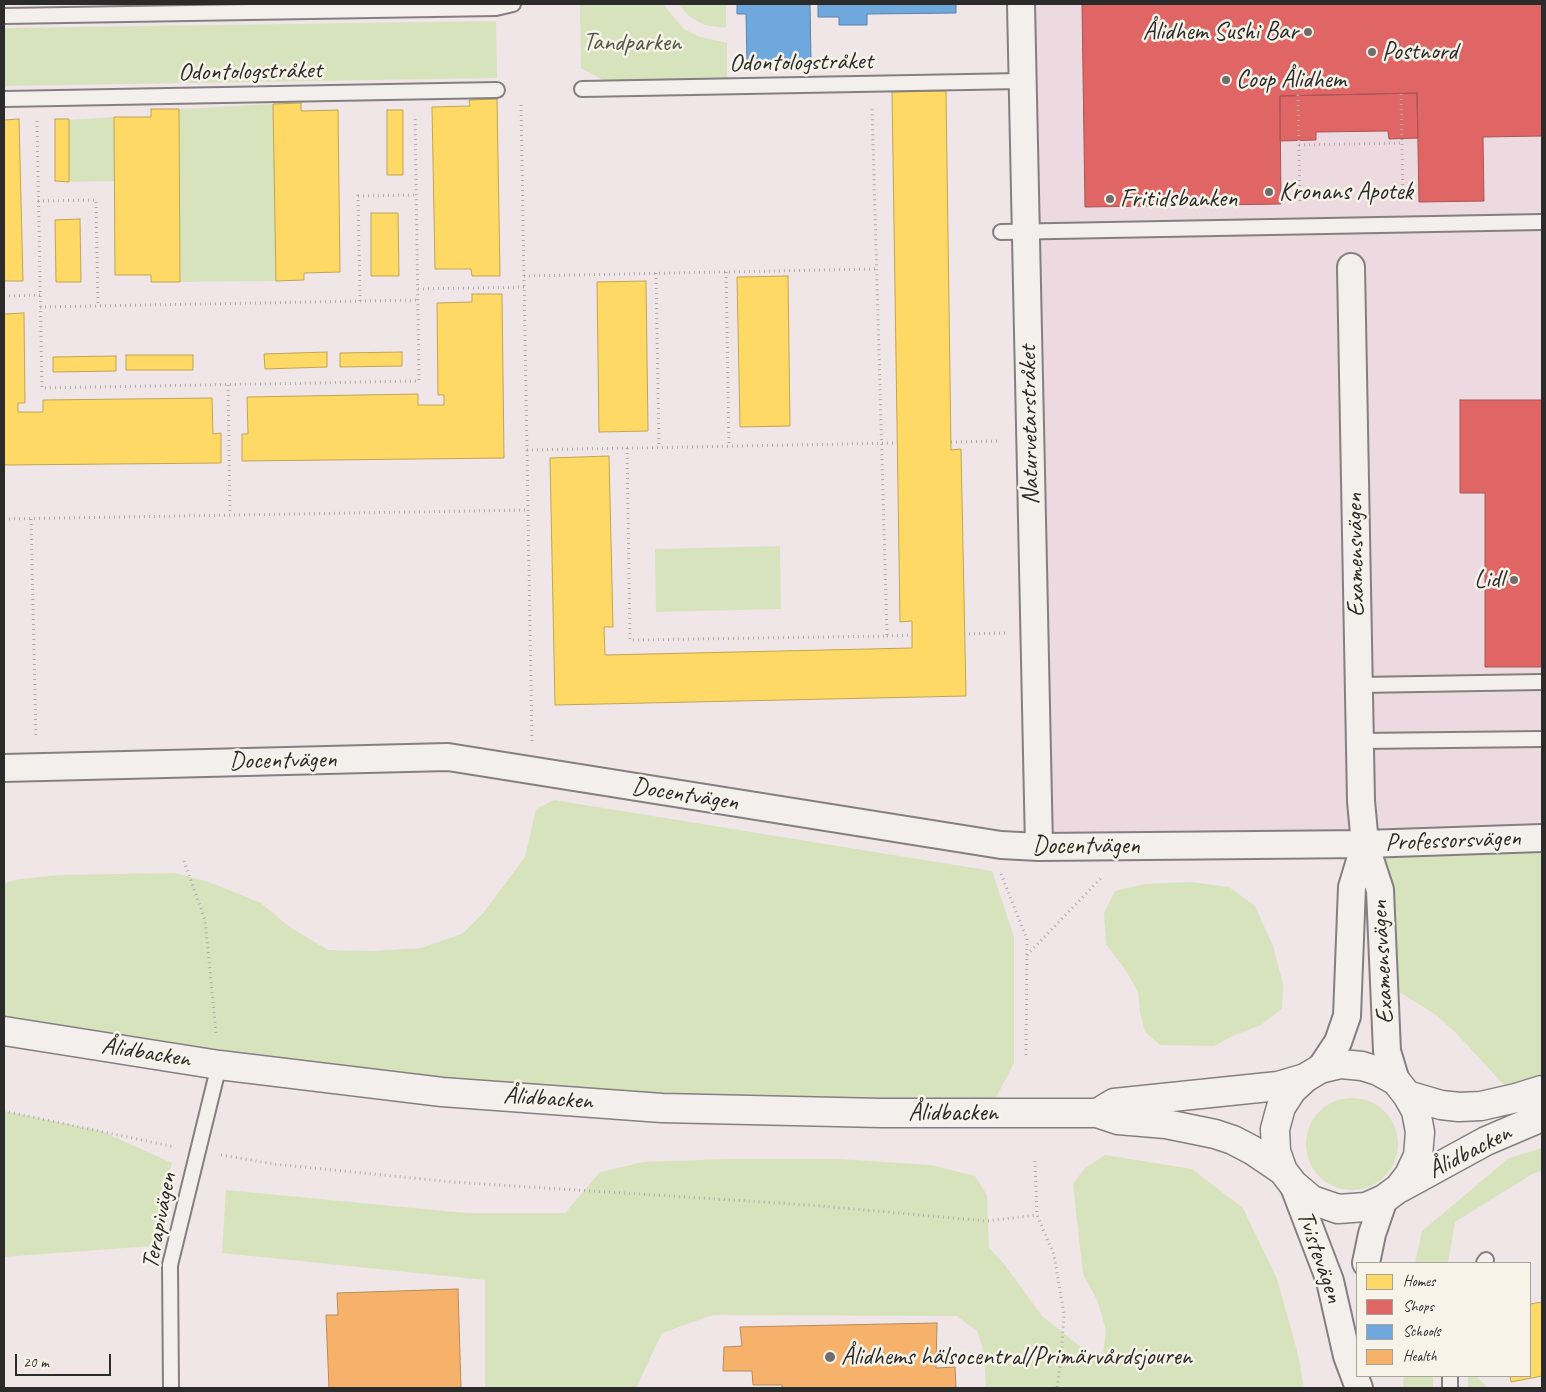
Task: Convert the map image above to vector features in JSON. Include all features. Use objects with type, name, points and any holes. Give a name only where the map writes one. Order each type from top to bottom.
[{"type":"main road","name":"Ålidbacken","points":[[4,1031],[219,1065],[442,1092],[662,1108],[881,1113],[1097,1113],[1118,1120],[1166,1124],[1215,1134],[1233,1140],[1252,1150],[1288,1178],[1312,1200],[1338,1209],[1366,1207],[1486,1142],[1542,1117]]},
{"type":"main road","name":"Ålidbacken","points":[[1097,1113],[1114,1103],[1278,1086],[1341,1064],[1362,1066],[1378,1071],[1402,1088],[1441,1105],[1481,1106],[1542,1090]]},
{"type":"main road","points":[[1288,1178],[1276,1151],[1275,1129],[1281,1107],[1292,1090],[1313,1074]]},
{"type":"main road","name":"Ålidbacken","points":[[1392,1194],[1410,1175],[1418,1156],[1420,1132],[1416,1111],[1402,1088]]},
{"type":"street","name":"Naturvetarstråket","points":[[1021,4],[1022,82],[1013,232],[1039,847]]},
{"type":"street","name":"Examensvägen","points":[[1351,267],[1361,801],[1365,844],[1380,890],[1387,1051],[1402,1088]]},
{"type":"street","name":"Docentvägen","points":[[4,768],[448,757],[1002,844],[1039,847],[1365,844]]},
{"type":"street","name":"Professorsvägen","points":[[1365,844],[1542,838]]},
{"type":"street","name":"Examensvägen","points":[[1313,1074],[1338,1042],[1347,1016],[1352,886],[1365,844]]},
{"type":"street","name":"Tvistevägen","points":[[1288,1178],[1330,1280],[1347,1356],[1359,1388]]},
{"type":"street","name":"Tvistevägen","points":[[1366,1262],[1372,1234],[1392,1194]]},
{"type":"lane","points":[[4,16],[496,8],[513,4]]},
{"type":"lane","name":"Odontologstråket","points":[[582,89],[1022,82]]},
{"type":"lane","name":"Odontologstråket","points":[[4,99],[497,90]]},
{"type":"lane","points":[[1013,232],[1542,222]]},
{"type":"lane","points":[[1359,685],[1542,682]]},
{"type":"lane","points":[[1360,742],[1542,739]]},
{"type":"lane","name":"Terapivägen","points":[[171,1388],[170,1265],[219,1065]]},
{"type":"path","points":[[872,84],[887,636]]},
{"type":"path","points":[[37,98],[42,388],[419,381],[414,92]]},
{"type":"path","points":[[1401,94],[1403,224]]},
{"type":"path","points":[[1298,95],[1300,226]]},
{"type":"path","points":[[521,105],[532,771]]},
{"type":"path","points":[[1299,145],[1402,143]]},
{"type":"path","points":[[360,301],[358,196],[416,195]]},
{"type":"path","points":[[38,201],[96,200],[98,306]]},
{"type":"path","points":[[524,276],[876,269]]},
{"type":"path","points":[[726,272],[729,446]]},
{"type":"path","points":[[656,273],[659,447]]},
{"type":"path","points":[[418,289],[524,287]]},
{"type":"path","points":[[4,296],[40,295]]},
{"type":"path","points":[[40,307],[418,300]]},
{"type":"path","points":[[228,385],[230,515]]},
{"type":"path","points":[[951,442],[1006,441]]},
{"type":"path","points":[[527,450],[897,443]]},
{"type":"path","points":[[627,448],[630,640],[912,635]]},
{"type":"path","points":[[4,519],[528,510]]},
{"type":"path","points":[[31,519],[37,767]]},
{"type":"path","points":[[964,634],[1009,633]]},
{"type":"path","points":[[1027,955],[1132,846]]},
{"type":"path","points":[[184,861],[205,920],[219,1065]]},
{"type":"path","points":[[998,865],[1027,939],[1026,1056]]},
{"type":"path","points":[[4,1111],[197,1151],[274,1164],[452,1182],[809,1205],[987,1221],[1037,1215]]},
{"type":"path","points":[[1035,1160],[1037,1215],[1054,1255],[1064,1314],[1062,1358],[1057,1388]]},
{"type":"shaded area","points":[[1018,4],[1542,4],[1542,839],[1039,847]]},
{"type":"green space","name":"Tandparken","points":[[580,4],[664,4],[684,29],[700,37],[727,43],[727,82],[610,84],[581,68]]},
{"type":"green space","points":[[678,4],[726,4],[726,28],[700,23],[689,16]]},
{"type":"green space","points":[[496,21],[497,78],[4,86],[4,28]]},
{"type":"green space","points":[[273,104],[276,281],[180,282],[179,109]]},
{"type":"green space","points":[[114,117],[114,181],[69,182],[69,120]]},
{"type":"green space","points":[[780,546],[781,609],[656,612],[655,549]]},
{"type":"green space","points":[[554,800],[992,871],[1014,937],[1014,1063],[988,1113],[662,1108],[4,1031],[4,883],[20,879],[59,875],[175,873],[209,882],[261,903],[291,928],[328,950],[372,951],[421,948],[462,934],[484,912],[525,857],[536,809]]},
{"type":"green space","points":[[1542,838],[1542,1090],[1516,1098],[1456,1033],[1436,1015],[1385,983],[1365,844]]},
{"type":"green space","points":[[1191,882],[1229,887],[1255,906],[1273,946],[1283,984],[1282,1009],[1261,1025],[1214,1046],[1160,1045],[1145,1032],[1140,1013],[1138,992],[1126,971],[1106,944],[1104,913],[1115,891],[1145,884]]},
{"type":"green space","points":[[1352,1098],[1370,1101],[1385,1111],[1395,1126],[1398,1144],[1395,1162],[1385,1177],[1370,1187],[1352,1190],[1334,1187],[1319,1177],[1309,1162],[1306,1144],[1309,1126],[1319,1111],[1334,1101]]},
{"type":"green space","points":[[4,1111],[101,1131],[172,1163],[152,1246],[4,1257]]},
{"type":"green space","points":[[1542,1148],[1542,1171],[1534,1173],[1455,1222],[1448,1262],[1415,1262],[1422,1231],[1509,1158]]},
{"type":"green space","points":[[1105,1155],[1192,1169],[1243,1208],[1277,1279],[1298,1354],[1304,1388],[986,1388],[984,1352],[977,1331],[957,1316],[713,1315],[662,1333],[636,1388],[485,1388],[485,1280],[222,1253],[226,1190],[466,1213],[565,1213],[600,1172],[643,1162],[728,1159],[839,1159],[931,1165],[975,1176],[987,1195],[989,1248],[1005,1265],[1042,1316],[1102,1364],[1106,1330],[1097,1300],[1083,1274],[1073,1184],[1084,1169]]},
{"type":"green space","points":[[1404,1377],[1433,1377],[1433,1388],[1403,1388]]},
{"type":"green space","points":[[1468,1377],[1477,1377],[1488,1388],[1468,1388]]},
{"type":"building: Homes","points":[[946,91],[951,450],[961,449],[966,696],[555,705],[550,458],[609,456],[613,627],[604,627],[605,655],[912,648],[912,621],[900,622],[892,92]]},
{"type":"building: Homes","points":[[497,99],[500,276],[472,276],[471,269],[435,269],[432,107],[470,106],[469,100]]},
{"type":"building: Homes","points":[[301,103],[301,111],[338,110],[340,272],[304,273],[304,280],[276,281],[273,104]]},
{"type":"building: Homes","points":[[151,109],[179,109],[180,282],[151,282],[151,275],[115,275],[114,117],[151,117]]},
{"type":"building: Homes","points":[[387,110],[403,110],[403,175],[387,175]]},
{"type":"building: Homes","points":[[19,119],[23,281],[4,281],[4,120]]},
{"type":"building: Homes","points":[[55,119],[69,119],[69,182],[55,181]]},
{"type":"building: Homes","points":[[371,213],[398,213],[399,276],[371,276]]},
{"type":"building: Homes","points":[[80,219],[81,282],[56,282],[55,220]]},
{"type":"building: Homes","points":[[788,276],[790,426],[740,427],[737,277]]},
{"type":"building: Homes","points":[[646,281],[648,431],[599,432],[597,282]]},
{"type":"building: Homes","points":[[472,294],[502,294],[504,458],[242,461],[242,434],[248,434],[247,397],[418,394],[418,405],[444,405],[444,395],[438,395],[437,303],[472,302]]},
{"type":"building: Homes","points":[[24,313],[25,403],[18,403],[18,412],[43,412],[43,400],[212,398],[213,434],[221,433],[221,463],[4,465],[4,314]]},
{"type":"building: Homes","points":[[327,352],[327,367],[265,369],[264,354]]},
{"type":"building: Homes","points":[[402,352],[402,366],[340,367],[340,353]]},
{"type":"building: Homes","points":[[126,355],[193,355],[193,370],[126,370]]},
{"type":"building: Homes","points":[[116,356],[116,371],[53,372],[53,357]]},
{"type":"building: Homes","points":[[1542,1302],[1542,1376],[1511,1382],[1510,1377],[1531,1377],[1531,1304]]},
{"type":"building: Shops","points":[[1082,4],[1542,4],[1542,136],[1483,137],[1484,201],[1419,202],[1417,93],[1280,96],[1281,204],[1085,207]]},
{"type":"building: Shops","points":[[1417,93],[1418,138],[1389,139],[1388,131],[1316,132],[1316,140],[1280,141],[1280,96]]},
{"type":"building: Shops","name":"Lidl","points":[[1460,400],[1542,400],[1542,667],[1485,667],[1485,493],[1460,493]]},
{"type":"building: Schools","points":[[737,4],[810,4],[811,61],[747,61],[746,14],[737,14]]},
{"type":"building: Schools","points":[[818,4],[956,4],[956,13],[867,14],[867,25],[839,25],[839,17],[818,17]]},
{"type":"building: Health","points":[[458,1289],[461,1388],[329,1388],[326,1315],[338,1315],[337,1293]]},
{"type":"building: Health","name":"Ålidhems hälsocentral/Primärvårdsjouren","points":[[937,1323],[936,1368],[955,1367],[956,1388],[782,1388],[782,1385],[753,1385],[752,1371],[723,1371],[724,1347],[742,1346],[740,1327]]},
{"type":"place","name":"Ålidhem Sushi Bar","points":[[1308,32]]},
{"type":"place","name":"Postnord","points":[[1372,52]]},
{"type":"place","name":"Coop Ålidhem","points":[[1226,80]]},
{"type":"place","name":"Kronans Apotek","points":[[1269,192]]},
{"type":"place","name":"Fritidsbanken","points":[[1110,199]]},
{"type":"place","name":"Lidl","points":[[1514,580]]},
{"type":"place","name":"Ålidhems hälsocentral/Primärvårdsjouren","points":[[830,1357]]}]
